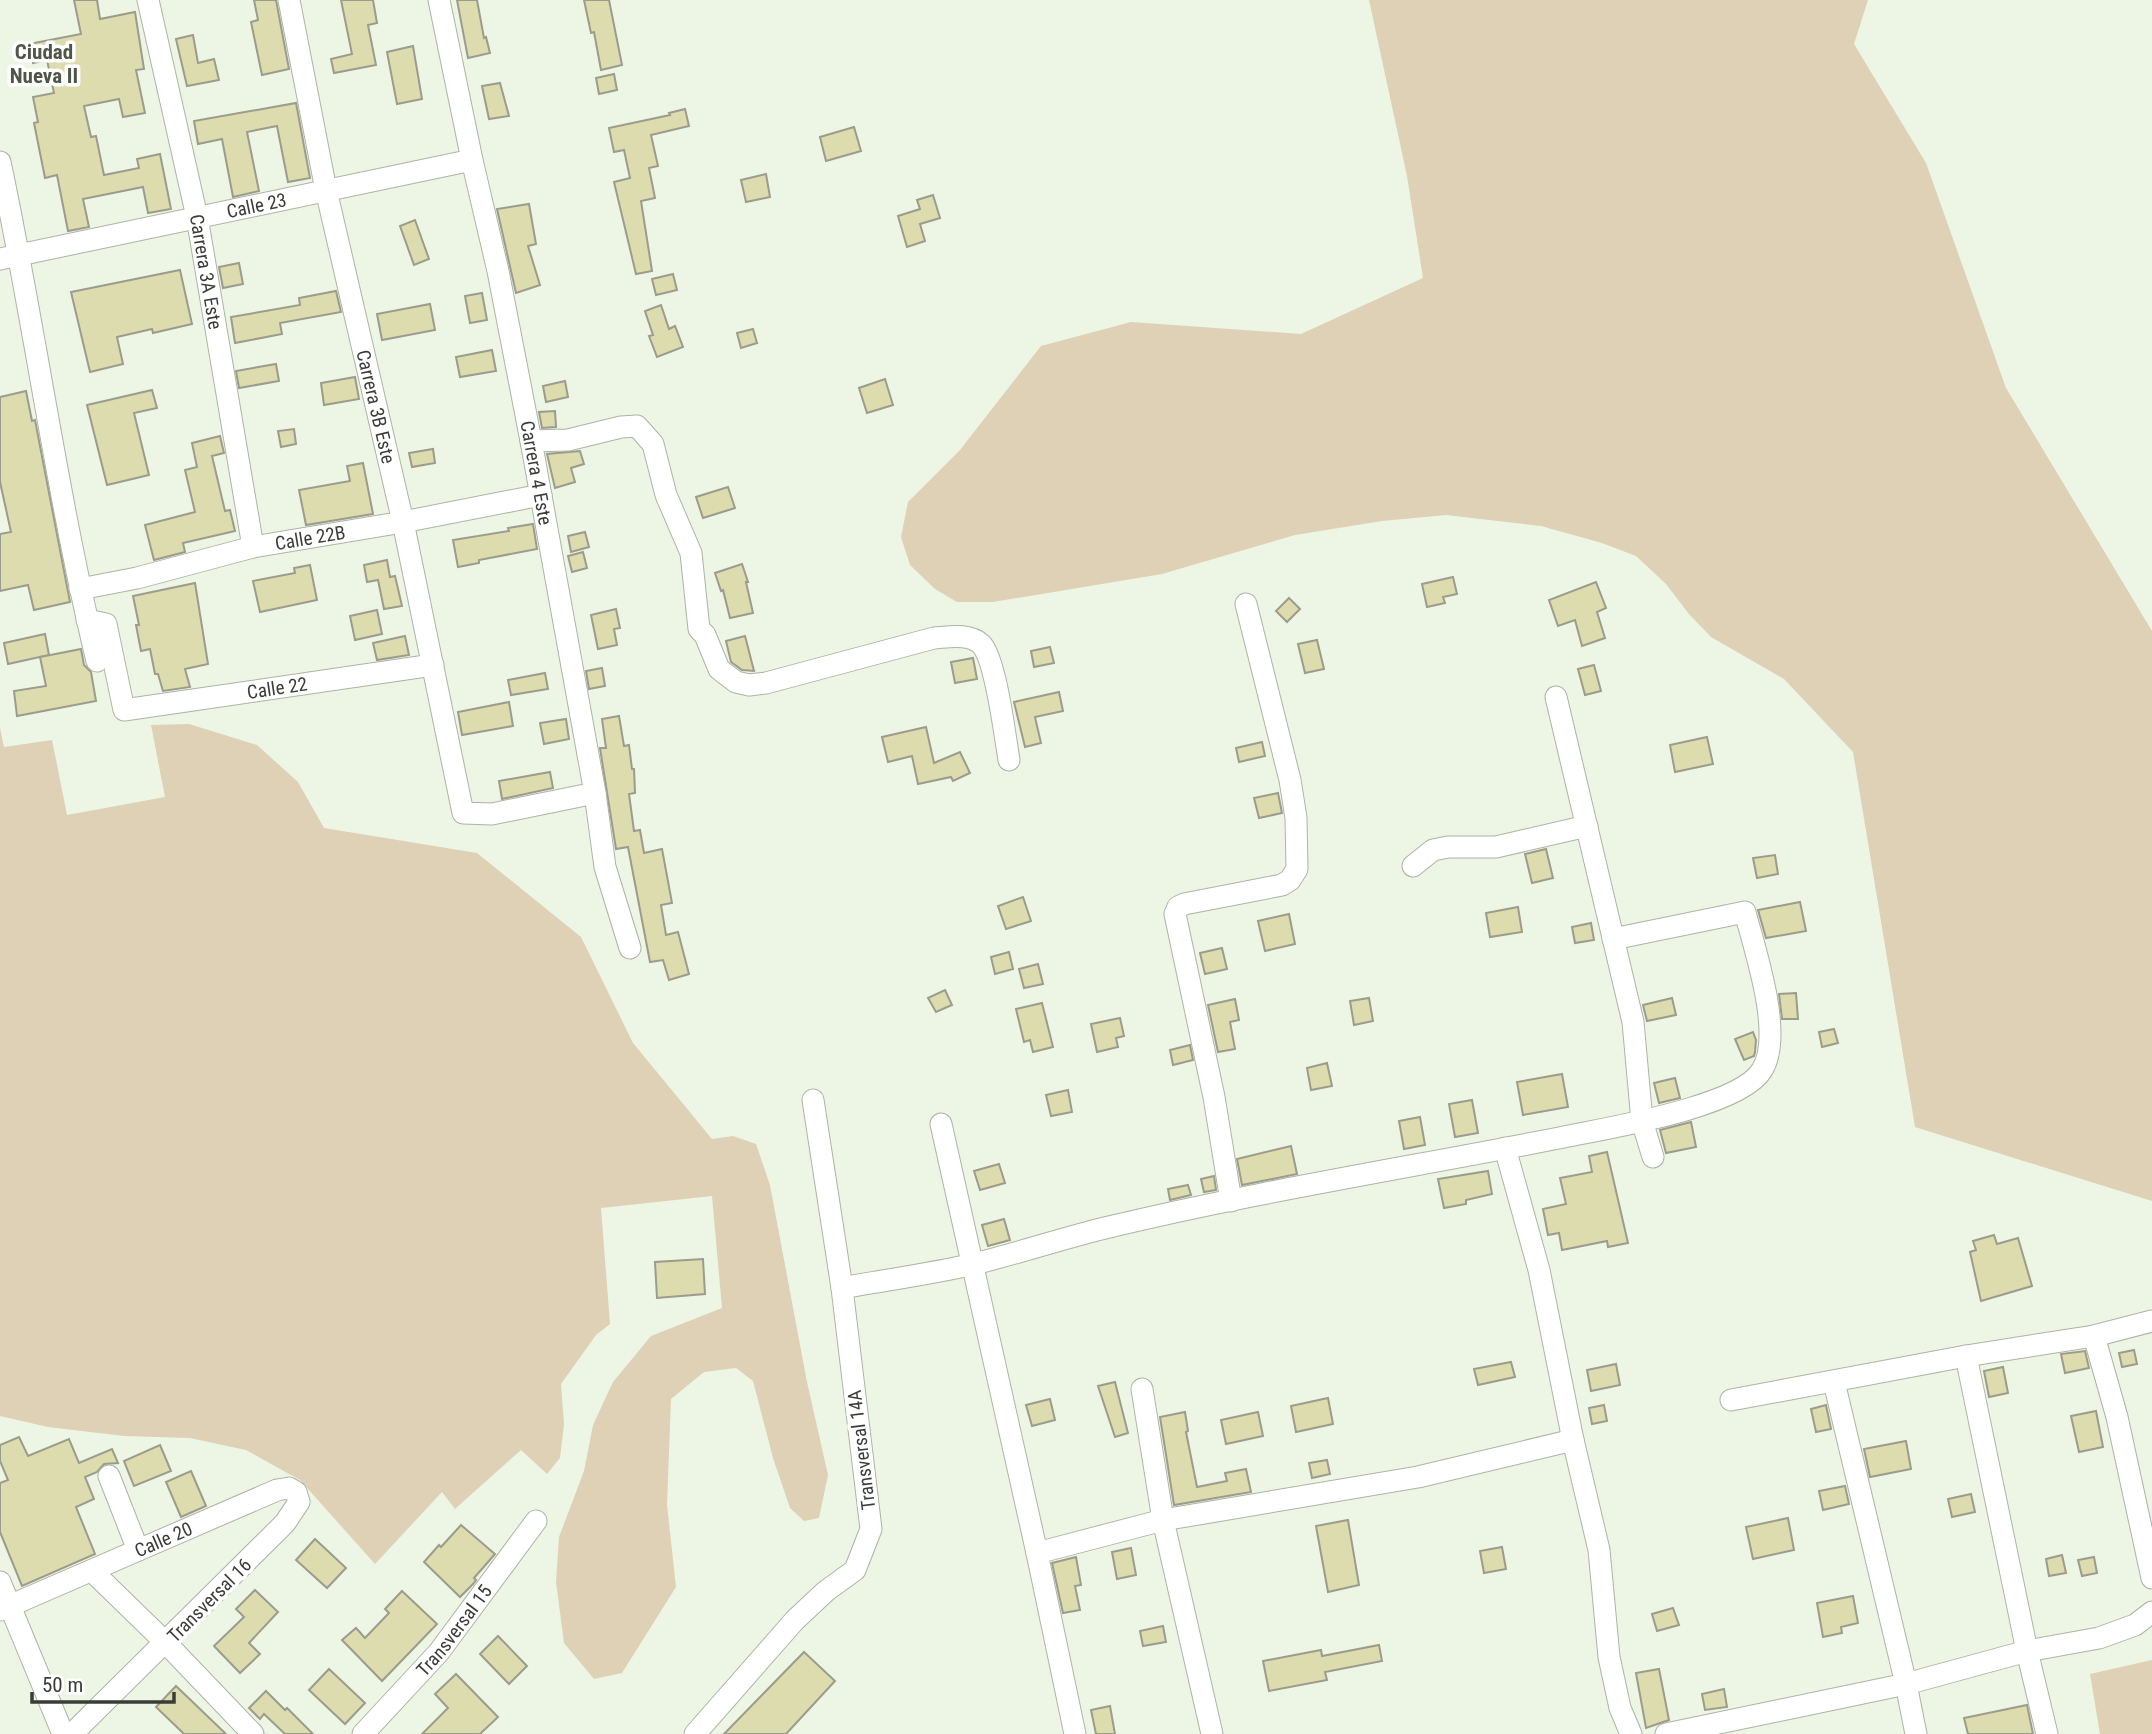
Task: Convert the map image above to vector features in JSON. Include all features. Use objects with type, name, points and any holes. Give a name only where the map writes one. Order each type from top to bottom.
[{"type":"street","name":"Carrera 3A Este","points":[[148,0],[197,217],[253,547]]},
{"type":"street","name":"Carrera 3B Este","points":[[289,0],[326,190],[403,522],[463,813],[492,814],[596,793]]},
{"type":"street","name":"Carrera 4 Este","points":[[439,0],[498,271],[531,441],[596,793],[605,867],[630,948]]},
{"type":"street","name":"Calle 23","points":[[10,256],[472,160]]},
{"type":"street","points":[[0,162],[10,256],[97,585],[87,621],[97,661]]},
{"type":"street","points":[[531,441],[568,440],[621,427],[637,426],[653,444],[666,495],[691,553],[699,629],[714,654],[719,669],[736,682],[749,685],[766,683],[934,638],[959,636],[973,639],[983,645],[991,664],[1009,760]]},
{"type":"street","name":"Calle 22B","points":[[97,585],[253,547],[541,495]]},
{"type":"street","points":[[1231,1201],[1214,1097],[1175,914],[1178,907],[1184,904],[1282,885],[1290,880],[1297,869],[1296,818],[1290,780],[1246,604]]},
{"type":"street","name":"Calle 22","points":[[87,621],[106,624],[124,710],[433,665]]},
{"type":"street","points":[[1556,697],[1633,1022],[1642,1121],[1653,1157]]},
{"type":"street","points":[[1413,866],[1433,850],[1448,847],[1496,847],[1587,827]]},
{"type":"street","points":[[842,1288],[973,1264],[1108,1227],[1231,1201],[1642,1121],[1727,1097],[1762,1071],[1769,1052],[1772,1030],[1745,912],[1614,939]]},
{"type":"street","name":"Transversal 14A","points":[[700,1732],[794,1620],[826,1591],[855,1570],[871,1530],[842,1288],[813,1100]]},
{"type":"street","points":[[941,1124],[1075,1734]]},
{"type":"street","points":[[1505,1148],[1539,1270],[1573,1440],[1602,1564],[1611,1669],[1620,1708],[1631,1734]]},
{"type":"street","points":[[1731,1400],[1966,1356],[2094,1336],[2152,1321]]},
{"type":"street","points":[[2094,1336],[2117,1417],[2152,1578]]},
{"type":"street","points":[[1966,1356],[2026,1651],[2048,1734]]},
{"type":"street","points":[[1835,1382],[1916,1734]]},
{"type":"street","points":[[1142,1390],[1163,1520],[1212,1734]]},
{"type":"street","points":[[1037,1553],[1163,1520],[1418,1477],[1573,1440]]},
{"type":"street","points":[[109,1476],[138,1550]]},
{"type":"street","name":"Calle 20","points":[[5,1607],[222,1512],[289,1488],[296,1492],[299,1502],[285,1523]]},
{"type":"street","name":"Transversal 15","points":[[363,1734],[439,1652],[536,1521]]},
{"type":"street","name":"Transversal 16","points":[[72,1734],[285,1523]]},
{"type":"street","points":[[92,1571],[253,1734]]},
{"type":"street","points":[[0,1582],[5,1607],[62,1734]]},
{"type":"street","points":[[1666,1734],[1906,1684],[2026,1651],[2120,1632],[2152,1612]]},
{"type":"shaded area","points":[[1369,0],[1868,0],[1854,44],[1926,163],[2006,388],[2152,631],[2152,1201],[1915,1127],[1853,752],[1784,679],[1711,637],[1666,584],[1636,556],[1602,543],[1541,526],[1446,515],[1382,521],[1295,535],[1162,574],[993,602],[957,602],[935,589],[910,565],[901,537],[908,502],[960,450],[1041,346],[1131,322],[1301,334],[1423,278],[1407,176]]},
{"type":"shaded area","points":[[189,724],[257,745],[298,782],[324,828],[477,853],[581,937],[633,1043],[712,1139],[733,1136],[756,1144],[770,1185],[807,1382],[828,1475],[819,1518],[804,1521],[790,1508],[773,1458],[753,1381],[736,1368],[704,1372],[671,1399],[667,1505],[676,1587],[622,1673],[594,1679],[564,1643],[556,1582],[559,1537],[584,1471],[593,1425],[613,1382],[651,1336],[722,1308],[712,1196],[601,1208],[610,1324],[596,1335],[561,1384],[564,1424],[560,1458],[547,1474],[521,1450],[455,1509],[442,1492],[375,1564],[300,1480],[246,1450],[190,1438],[124,1436],[48,1427],[0,1416],[0,728],[4,747],[52,740],[67,815],[165,797],[151,725]]},
{"type":"shaded area","points":[[2152,1660],[2152,1734],[2100,1734],[2090,1674]]},
{"type":"building","points":[[74,0],[97,0],[100,19],[135,12],[144,69],[136,70],[145,113],[123,117],[119,99],[84,106],[91,137],[96,136],[104,175],[139,168],[137,159],[160,154],[171,209],[148,213],[143,187],[83,199],[89,227],[68,231],[57,175],[45,178],[34,123],[38,122],[33,97],[54,93],[47,60],[33,63],[29,44],[81,34]]},
{"type":"building","points":[[254,0],[276,0],[289,69],[262,75],[251,22],[258,20]]},
{"type":"building","points":[[341,0],[373,0],[377,23],[368,25],[376,65],[334,73],[331,59],[352,54]]},
{"type":"building","points":[[457,0],[477,0],[484,38],[486,37],[490,53],[468,58]]},
{"type":"building","points":[[584,0],[609,0],[622,65],[601,70],[594,32],[591,33]]},
{"type":"building","points":[[193,35],[198,63],[214,59],[219,80],[187,86],[176,39]]},
{"type":"building","points":[[413,46],[422,99],[397,104],[387,52]]},
{"type":"building","points":[[614,74],[617,90],[599,94],[596,78]]},
{"type":"building","points":[[500,83],[509,116],[489,119],[482,86]]},
{"type":"building","points":[[296,103],[310,178],[288,182],[277,126],[247,132],[259,191],[233,197],[222,139],[198,144],[194,121]]},
{"type":"building","points":[[685,109],[689,126],[651,135],[658,166],[649,168],[655,198],[641,201],[652,271],[636,274],[614,182],[630,178],[624,150],[614,152],[609,128],[670,115],[669,113]]},
{"type":"building","points":[[854,127],[861,151],[826,161],[820,137]]},
{"type":"building","points":[[766,174],[770,197],[746,202],[741,180]]},
{"type":"building","points":[[933,195],[940,218],[920,224],[925,241],[907,247],[898,216],[920,209],[917,200]]},
{"type":"building","points":[[529,204],[536,244],[528,246],[540,285],[516,293],[497,209]]},
{"type":"building","points":[[415,220],[429,259],[414,265],[400,226]]},
{"type":"building","points":[[239,263],[243,284],[223,288],[219,267]]},
{"type":"building","points":[[180,270],[192,324],[153,333],[152,329],[117,337],[123,364],[90,372],[71,292]]},
{"type":"building","points":[[673,274],[677,290],[656,295],[652,279]]},
{"type":"building","points":[[336,291],[341,312],[280,323],[282,334],[235,343],[231,317],[300,305],[299,298]]},
{"type":"building","points":[[482,293],[487,320],[470,323],[465,296]]},
{"type":"building","points":[[430,304],[435,330],[382,340],[377,314]]},
{"type":"building","points":[[661,305],[669,329],[675,326],[683,347],[657,357],[649,336],[653,335],[645,311]]},
{"type":"building","points":[[753,329],[757,343],[741,348],[737,333]]},
{"type":"building","points":[[492,350],[496,371],[460,377],[456,357]]},
{"type":"building","points":[[276,364],[279,381],[239,388],[236,371]]},
{"type":"building","points":[[355,377],[359,399],[324,405],[321,383]]},
{"type":"building","points":[[885,379],[893,405],[867,413],[859,388]]},
{"type":"building","points":[[565,381],[568,397],[546,402],[543,386]]},
{"type":"building","points":[[152,390],[157,408],[134,413],[149,475],[107,485],[87,405]]},
{"type":"building","points":[[26,391],[32,421],[35,420],[70,602],[34,610],[28,585],[0,591],[0,534],[11,532],[0,482],[0,397]]},
{"type":"building","points":[[555,411],[556,427],[542,428],[539,412]]},
{"type":"building","points":[[294,429],[296,444],[281,447],[278,431]]},
{"type":"building","points":[[220,436],[224,453],[212,456],[225,511],[230,510],[235,531],[183,543],[185,552],[154,560],[145,525],[195,512],[185,470],[197,467],[192,443]]},
{"type":"building","points":[[433,449],[435,463],[412,467],[409,453]]},
{"type":"building","points":[[580,451],[584,464],[571,468],[575,482],[555,488],[547,454]]},
{"type":"building","points":[[363,463],[373,514],[306,525],[299,490],[350,481],[347,466]]},
{"type":"building","points":[[728,487],[735,508],[703,518],[696,497]]},
{"type":"building","points":[[533,524],[537,549],[479,560],[479,563],[458,567],[453,540],[509,531],[508,528]]},
{"type":"building","points":[[585,532],[589,547],[571,552],[568,536]]},
{"type":"building","points":[[583,552],[587,568],[572,572],[568,556]]},
{"type":"building","points":[[387,560],[390,577],[395,576],[402,606],[384,609],[378,580],[367,582],[364,565]]},
{"type":"building","points":[[742,564],[753,613],[730,618],[723,590],[721,591],[715,573]]},
{"type":"building","points":[[310,565],[317,600],[260,612],[253,581],[295,573],[294,568]]},
{"type":"building","points":[[1453,577],[1457,594],[1443,597],[1445,603],[1427,607],[1422,584]]},
{"type":"building","points":[[1596,582],[1606,608],[1597,612],[1605,638],[1582,646],[1575,620],[1558,626],[1549,600]]},
{"type":"building","points":[[195,583],[208,664],[185,669],[190,687],[163,691],[158,674],[155,674],[150,649],[141,651],[133,596]]},
{"type":"building","points":[[1289,598],[1300,609],[1287,622],[1276,611]]},
{"type":"building","points":[[616,609],[620,628],[614,629],[617,645],[598,649],[591,615]]},
{"type":"building","points":[[377,610],[382,634],[355,640],[350,616]]},
{"type":"building","points":[[45,634],[49,655],[8,664],[4,643]]},
{"type":"building","points":[[405,636],[409,655],[377,660],[373,643]]},
{"type":"building","points":[[745,636],[754,671],[742,670],[731,662],[726,641]]},
{"type":"building","points":[[1317,640],[1324,669],[1305,673],[1298,644]]},
{"type":"building","points":[[1050,647],[1054,663],[1034,667],[1031,651]]},
{"type":"building","points":[[81,649],[84,665],[91,672],[96,701],[17,716],[14,691],[46,686],[40,657]]},
{"type":"building","points":[[973,658],[977,679],[955,683],[951,662]]},
{"type":"building","points":[[1594,665],[1601,691],[1585,695],[1578,669]]},
{"type":"building","points":[[602,668],[605,686],[589,689],[586,671]]},
{"type":"building","points":[[545,673],[548,689],[511,695],[508,680]]},
{"type":"building","points":[[1059,692],[1063,711],[1035,717],[1041,743],[1025,747],[1014,702]]},
{"type":"building","points":[[509,702],[513,726],[462,735],[458,712]]},
{"type":"building","points":[[619,716],[624,746],[629,745],[634,769],[635,793],[629,794],[634,831],[640,830],[644,853],[662,849],[672,903],[661,905],[666,935],[678,932],[689,974],[669,980],[663,960],[650,962],[628,847],[616,849],[600,748],[606,748],[602,719]]},
{"type":"building","points":[[566,719],[569,739],[544,744],[540,723]]},
{"type":"building","points":[[926,727],[934,763],[960,752],[970,773],[953,781],[951,777],[918,784],[912,756],[888,762],[882,737]]},
{"type":"building","points":[[1707,737],[1713,764],[1675,772],[1670,745]]},
{"type":"building","points":[[1262,742],[1265,756],[1239,762],[1236,748]]},
{"type":"building","points":[[550,772],[553,788],[502,799],[499,781]]},
{"type":"building","points":[[1278,793],[1282,813],[1259,818],[1254,798]]},
{"type":"building","points":[[1546,849],[1553,878],[1532,883],[1525,854]]},
{"type":"building","points":[[1775,855],[1778,874],[1757,878],[1753,858]]},
{"type":"building","points":[[1023,897],[1031,921],[1006,929],[998,906]]},
{"type":"building","points":[[1800,902],[1806,931],[1766,938],[1758,910]]},
{"type":"building","points":[[1518,907],[1522,932],[1490,937],[1486,913]]},
{"type":"building","points":[[1289,914],[1295,944],[1265,951],[1258,921]]},
{"type":"building","points":[[1591,923],[1594,940],[1575,943],[1572,927]]},
{"type":"building","points":[[1222,948],[1227,969],[1205,974],[1200,953]]},
{"type":"building","points":[[1009,952],[1013,969],[995,974],[991,957]]},
{"type":"building","points":[[1038,964],[1043,984],[1024,988],[1019,969]]},
{"type":"building","points":[[945,990],[952,1005],[936,1012],[928,998]]},
{"type":"building","points":[[1796,993],[1798,1019],[1782,1019],[1779,994]]},
{"type":"building","points":[[1369,998],[1373,1021],[1354,1025],[1350,1001]]},
{"type":"building","points":[[1672,998],[1676,1015],[1647,1021],[1643,1005]]},
{"type":"building","points":[[1235,999],[1239,1020],[1230,1022],[1235,1049],[1218,1052],[1208,1005]]},
{"type":"building","points":[[1042,1003],[1053,1047],[1033,1052],[1030,1040],[1024,1042],[1016,1009]]},
{"type":"building","points":[[1120,1018],[1124,1036],[1116,1038],[1118,1047],[1097,1052],[1091,1024]]},
{"type":"building","points":[[1834,1029],[1838,1043],[1822,1047],[1819,1032]]},
{"type":"building","points":[[1753,1032],[1756,1040],[1754,1056],[1744,1060],[1735,1039]]},
{"type":"building","points":[[1190,1045],[1193,1060],[1173,1065],[1170,1050]]},
{"type":"building","points":[[1327,1063],[1332,1086],[1311,1090],[1307,1068]]},
{"type":"building","points":[[1562,1074],[1568,1107],[1523,1115],[1517,1082]]},
{"type":"building","points":[[1675,1078],[1680,1098],[1659,1103],[1654,1083]]},
{"type":"building","points":[[1068,1090],[1072,1112],[1051,1116],[1046,1095]]},
{"type":"building","points":[[1472,1100],[1478,1133],[1455,1137],[1449,1104]]},
{"type":"building","points":[[1420,1117],[1425,1145],[1404,1149],[1399,1121]]},
{"type":"building","points":[[1691,1122],[1696,1147],[1666,1153],[1660,1130]]},
{"type":"building","points":[[1291,1146],[1297,1174],[1242,1185],[1237,1159]]},
{"type":"building","points":[[1607,1152],[1628,1243],[1608,1247],[1607,1241],[1562,1250],[1559,1233],[1548,1235],[1543,1209],[1566,1204],[1560,1178],[1592,1172],[1589,1156]]},
{"type":"building","points":[[999,1164],[1005,1183],[980,1190],[974,1171]]},
{"type":"building","points":[[1488,1171],[1492,1194],[1466,1200],[1466,1204],[1444,1208],[1438,1179]]},
{"type":"building","points":[[1214,1176],[1216,1190],[1204,1192],[1201,1179]]},
{"type":"building","points":[[1188,1185],[1191,1195],[1170,1200],[1168,1189]]},
{"type":"building","points":[[1004,1219],[1010,1240],[988,1246],[982,1225]]},
{"type":"building","points":[[1994,1235],[1997,1244],[2018,1238],[2032,1286],[1981,1301],[1970,1252],[1976,1250],[1973,1241]]},
{"type":"building","points":[[703,1259],[705,1294],[657,1298],[655,1262]]},
{"type":"building","points":[[2134,1350],[2137,1364],[2122,1367],[2119,1353]]},
{"type":"building","points":[[2085,1351],[2089,1368],[2065,1373],[2061,1354]]},
{"type":"building","points":[[1511,1362],[1515,1377],[1478,1385],[1474,1369]]},
{"type":"building","points":[[1616,1364],[1620,1385],[1591,1391],[1587,1370]]},
{"type":"building","points":[[2003,1367],[2008,1393],[1989,1397],[1984,1371]]},
{"type":"building","points":[[1115,1382],[1128,1433],[1115,1437],[1098,1386]]},
{"type":"building","points":[[1328,1398],[1333,1424],[1296,1432],[1291,1406]]},
{"type":"building","points":[[1050,1399],[1055,1420],[1032,1426],[1026,1405]]},
{"type":"building","points":[[1604,1405],[1607,1421],[1592,1424],[1589,1408]]},
{"type":"building","points":[[1826,1405],[1831,1429],[1816,1432],[1811,1409]]},
{"type":"building","points":[[2096,1411],[2103,1447],[2079,1452],[2071,1416]]},
{"type":"building","points":[[1185,1412],[1186,1432],[1197,1487],[1227,1481],[1225,1473],[1246,1469],[1251,1492],[1174,1505],[1160,1417]]},
{"type":"building","points":[[1258,1412],[1263,1436],[1226,1444],[1221,1420]]},
{"type":"building","points":[[19,1437],[28,1456],[69,1439],[79,1463],[112,1449],[118,1463],[104,1464],[97,1472],[85,1477],[94,1499],[76,1507],[95,1554],[22,1586],[0,1532],[0,1483],[8,1480],[0,1461],[0,1445]]},
{"type":"building","points":[[1906,1441],[1911,1469],[1870,1477],[1864,1449]]},
{"type":"building","points":[[160,1445],[171,1471],[134,1486],[124,1461]]},
{"type":"building","points":[[1327,1460],[1330,1474],[1312,1478],[1309,1463]]},
{"type":"building","points":[[191,1471],[206,1506],[181,1517],[166,1482]]},
{"type":"building","points":[[1845,1486],[1849,1504],[1823,1510],[1819,1491]]},
{"type":"building","points":[[1971,1494],[1975,1512],[1952,1517],[1948,1499]]},
{"type":"building","points":[[1788,1518],[1794,1550],[1753,1559],[1746,1527]]},
{"type":"building","points":[[1348,1520],[1359,1585],[1328,1592],[1316,1526]]},
{"type":"building","points":[[461,1525],[495,1554],[460,1597],[424,1562]]},
{"type":"building","points":[[315,1539],[346,1568],[327,1588],[296,1560]]},
{"type":"building","points":[[1502,1547],[1506,1569],[1484,1573],[1480,1551]]},
{"type":"building","points":[[1131,1548],[1136,1575],[1117,1579],[1112,1552]]},
{"type":"building","points":[[2062,1555],[2066,1573],[2049,1576],[2046,1559]]},
{"type":"building","points":[[1076,1557],[1081,1585],[1075,1586],[1080,1610],[1063,1613],[1052,1563]]},
{"type":"building","points":[[2094,1557],[2097,1573],[2082,1576],[2078,1560]]},
{"type":"building","points":[[255,1590],[278,1612],[249,1643],[260,1654],[240,1673],[214,1646],[244,1617],[236,1609]]},
{"type":"building","points":[[402,1591],[437,1624],[382,1681],[342,1640],[356,1628],[365,1638],[389,1613],[385,1609]]},
{"type":"building","points":[[1853,1596],[1858,1623],[1841,1627],[1842,1633],[1823,1637],[1817,1603]]},
{"type":"building","points":[[1673,1608],[1679,1625],[1657,1631],[1652,1614]]},
{"type":"building","points":[[1163,1626],[1166,1642],[1143,1646],[1140,1631]]},
{"type":"building","points":[[498,1636],[527,1666],[509,1684],[480,1654]]},
{"type":"building","points":[[1379,1645],[1382,1661],[1325,1672],[1327,1680],[1269,1691],[1263,1661],[1321,1650],[1322,1656]]},
{"type":"building","points":[[804,1652],[835,1681],[786,1734],[724,1734]]},
{"type":"building","points":[[329,1669],[365,1703],[345,1724],[309,1690]]},
{"type":"building","points":[[1659,1669],[1669,1720],[1646,1728],[1636,1673]]},
{"type":"building","points":[[456,1674],[498,1717],[480,1734],[422,1734],[448,1708],[435,1694]]},
{"type":"building","points":[[176,1686],[226,1734],[184,1734],[156,1707]]},
{"type":"building","points":[[1724,1689],[1727,1707],[1705,1710],[1702,1694]]},
{"type":"building","points":[[266,1691],[313,1734],[285,1734],[264,1714],[260,1719],[249,1708]]},
{"type":"building","points":[[2027,1705],[2033,1734],[1968,1734],[1964,1718]]},
{"type":"building","points":[[1110,1706],[1115,1734],[1096,1734],[1091,1710]]},
{"type":"district","name":"Ciudad Nueva II","points":[[44,64]]}]
